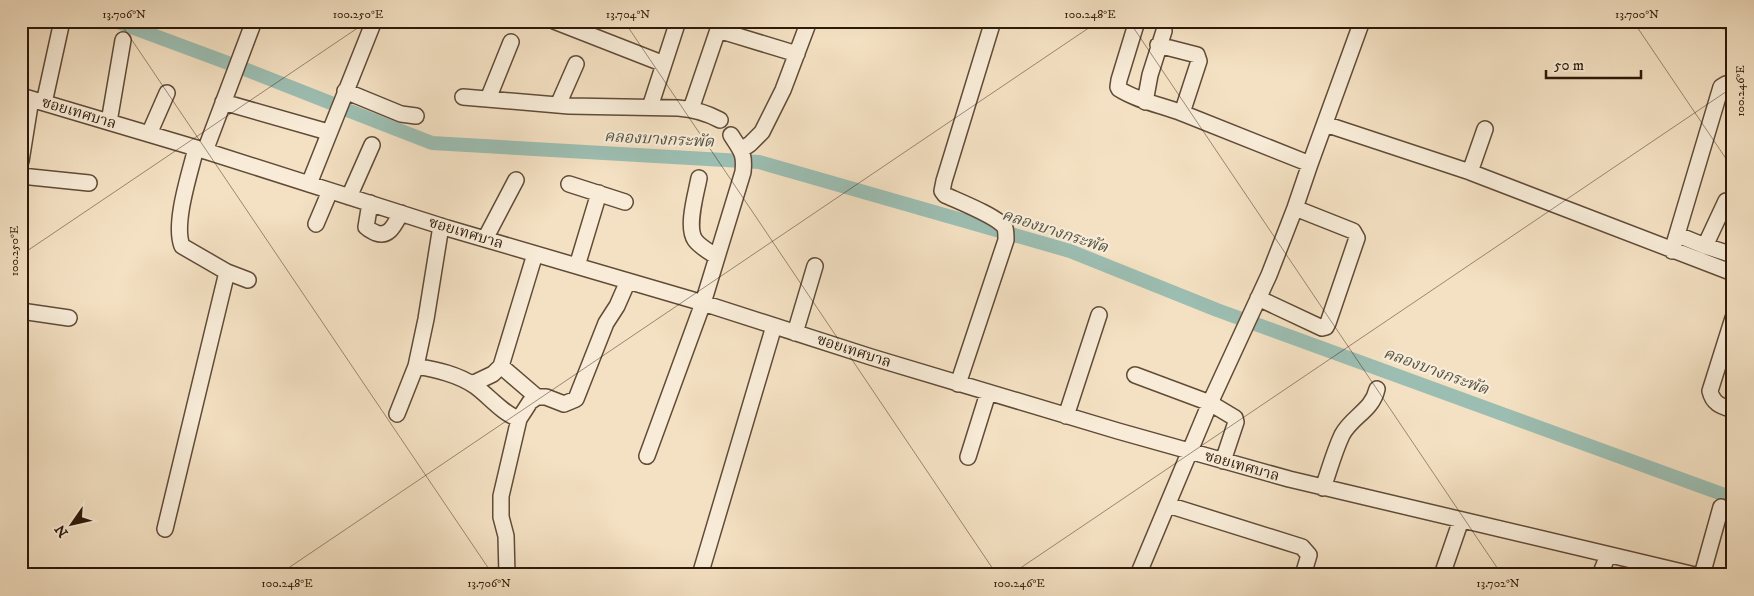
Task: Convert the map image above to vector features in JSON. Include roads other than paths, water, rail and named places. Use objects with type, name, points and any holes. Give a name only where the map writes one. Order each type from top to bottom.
[{"type":"street","points":[[21,161],[32,99],[62,21]]},
{"type":"street","points":[[248,280],[227,272],[188,250],[182,246],[179,238],[180,218],[201,150],[223,102],[254,21]]},
{"type":"street","points":[[309,184],[328,132],[374,21]]},
{"type":"street","points":[[554,21],[664,64]]},
{"type":"street","points":[[650,107],[678,21]]},
{"type":"street","points":[[647,456],[703,303],[743,160],[750,144],[762,132],[783,90],[809,21]]},
{"type":"street","points":[[958,384],[1005,234],[997,219],[945,195],[942,191],[993,21]]},
{"type":"street","points":[[1137,21],[1118,87],[1123,92],[1145,102],[1161,105],[1182,113],[1310,164]]},
{"type":"street","points":[[1138,575],[1210,403],[1258,298],[1296,208],[1362,21]]},
{"type":"street","points":[[691,109],[719,26],[796,54]]},
{"type":"street","points":[[1145,102],[1150,75],[1161,38],[1197,55],[1199,61],[1182,113]]},
{"type":"street","points":[[109,122],[123,40]]},
{"type":"street","points":[[488,99],[512,42]]},
{"type":"street","points":[[558,105],[576,64]]},
{"type":"street","points":[[1672,251],[1721,87],[1726,84],[1733,85]]},
{"type":"street","points":[[346,91],[401,114],[416,116]]},
{"type":"street","points":[[149,134],[167,93]]},
{"type":"street","points":[[462,97],[558,105],[691,109],[720,120]]},
{"type":"street","name":"ซอยเทศบาล","points":[[32,99],[441,226],[703,303],[958,384],[1223,461],[1322,488],[1608,555],[1661,571],[1694,575]]},
{"type":"street","points":[[223,102],[328,132]]},
{"type":"street","points":[[1325,124],[1470,172],[1733,273]]},
{"type":"street","points":[[1470,172],[1485,130]]},
{"type":"street","points":[[731,135],[743,160]]},
{"type":"street","points":[[350,197],[372,145]]},
{"type":"street","points":[[21,176],[89,183]]},
{"type":"street","points":[[699,178],[692,214],[691,231],[699,244],[717,256]]},
{"type":"street","points":[[485,239],[516,180]]},
{"type":"street","points":[[569,184],[625,202]]},
{"type":"street","points":[[316,224],[330,191]]},
{"type":"street","points":[[577,266],[599,193]]},
{"type":"street","points":[[1705,246],[1726,201]]},
{"type":"street","points":[[370,203],[366,227],[381,235],[386,235],[389,232],[401,213]]},
{"type":"street","points":[[1258,298],[1322,328],[1328,324],[1358,238],[1353,231],[1296,208]]},
{"type":"street","points":[[397,414],[416,366],[426,319],[441,226]]},
{"type":"street","points":[[1678,235],[1733,255]]},
{"type":"street","points":[[472,384],[492,374],[501,366],[535,254]]},
{"type":"street","points":[[795,333],[815,266]]},
{"type":"street","points":[[165,529],[227,272]]},
{"type":"street","points":[[507,575],[506,536],[501,517],[501,496],[520,419],[530,402],[537,397],[546,397],[564,404],[576,399],[606,323],[617,306],[628,281]]},
{"type":"street","points":[[21,311],[69,318]]},
{"type":"street","points":[[1066,416],[1099,315]]},
{"type":"street","points":[[1733,318],[1710,391],[1715,403],[1733,410]]},
{"type":"street","points":[[700,575],[774,326]]},
{"type":"street","points":[[416,366],[450,373],[472,384],[502,410],[520,419]]},
{"type":"street","points":[[501,366],[537,397]]},
{"type":"street","points":[[1134,375],[1210,403],[1235,418],[1236,420],[1223,461]]},
{"type":"street","points":[[1322,488],[1342,436],[1348,426],[1370,406],[1375,399],[1377,389]]},
{"type":"street","points":[[968,458],[988,393]]},
{"type":"street","points":[[1168,505],[1302,547],[1308,555],[1303,575]]},
{"type":"street","points":[[1702,575],[1721,507]]},
{"type":"street","points":[[1442,575],[1461,520]]},
{"type":"street","points":[[1600,575],[1608,555]]},
{"type":"waterway","name":"คลองบางกระพัด","points":[[115,21],[228,63]]},
{"type":"waterway","name":"คลองบางกระพัด","points":[[242,68],[336,105]]},
{"type":"waterway","name":"คลองบางกระพัด","points":[[342,108],[432,143],[759,162],[1070,251],[1217,310],[1733,498]]},
{"type":"tunnel","points":[[1722,21],[1733,26]]}]
